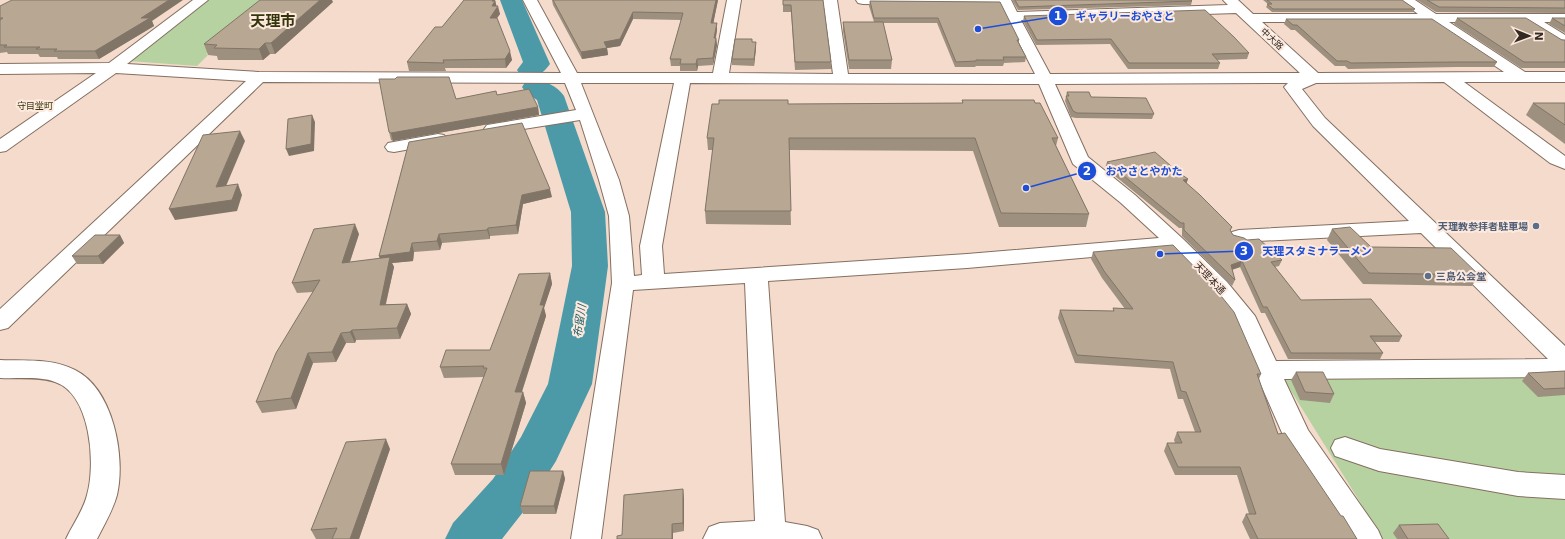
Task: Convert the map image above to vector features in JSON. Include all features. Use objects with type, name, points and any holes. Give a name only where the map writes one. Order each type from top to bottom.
[{"type":"street","points":[[0,147],[111,68],[201,0]]},
{"type":"street","points":[[533,0],[571,77],[576,115],[609,180],[619,216],[623,283],[586,539]]},
{"type":"street","points":[[720,78],[734,0]]},
{"type":"street","points":[[830,0],[842,78]]},
{"type":"street","points":[[863,0],[1004,1]]},
{"type":"street","points":[[1406,0],[1521,77]]},
{"type":"street","name":"天理本通","points":[[1004,1],[1045,78],[1080,160],[1128,199],[1176,243],[1220,287],[1243,316],[1297,435],[1366,539]]},
{"type":"street","points":[[1012,16],[1240,9],[1432,17],[1565,18]]},
{"type":"street","name":"中大路","points":[[1240,9],[1314,78]]},
{"type":"street","points":[[1526,18],[1565,41]]},
{"type":"street","points":[[0,70],[111,68],[259,77],[1565,77]]},
{"type":"street","points":[[0,322],[259,77]]},
{"type":"street","points":[[1447,77],[1557,159],[1565,163]]},
{"type":"street","points":[[654,282],[651,246],[683,78]]},
{"type":"street","points":[[1314,78],[1292,87],[1319,122],[1428,226],[1565,361]]},
{"type":"street","points":[[478,132],[576,115]]},
{"type":"street","points":[[394,147],[455,136]]},
{"type":"street","points":[[1239,236],[1428,226]]},
{"type":"street","points":[[623,283],[967,261],[1176,243]]},
{"type":"street","points":[[756,275],[771,533]]},
{"type":"street","points":[[1267,370],[1565,368]]},
{"type":"street","points":[[0,369],[36,371],[64,375],[82,389],[95,408],[100,430],[105,473],[102,495],[81,539]]},
{"type":"street","points":[[1345,448],[1380,460],[1518,484],[1563,488]]},
{"type":"street","points":[[718,539],[720,536],[771,533],[807,539]]},
{"type":"green space","points":[[205,0],[276,0],[206,54],[208,55],[197,66],[128,61]]},
{"type":"green space","points":[[1565,375],[1565,539],[1383,539],[1283,378]]},
{"type":"building","points":[[12,0],[169,0],[141,18],[150,18],[95,51],[54,51],[57,49],[36,49],[40,47],[4,47],[7,45],[0,45],[0,20],[3,18],[0,18],[0,6]]},
{"type":"building","points":[[260,0],[320,0],[271,43],[265,43],[259,49],[214,48],[217,45],[204,44]]},
{"type":"building","points":[[464,0],[495,1],[492,6],[498,6],[490,18],[497,18],[510,51],[505,59],[443,60],[444,63],[407,62],[435,27],[442,27]]},
{"type":"building","points":[[553,0],[716,0],[711,23],[717,23],[714,38],[716,38],[713,58],[697,59],[696,64],[680,64],[681,59],[670,59],[683,13],[633,12],[620,39],[604,42],[607,48],[581,52]]},
{"type":"building","points":[[783,0],[823,0],[831,62],[795,62],[791,5],[783,5]]},
{"type":"building","points":[[1015,0],[1191,0],[1192,1],[1019,7]]},
{"type":"building","points":[[1267,0],[1402,0],[1415,9],[1273,9],[1267,4],[1272,4]]},
{"type":"building","points":[[1427,0],[1565,0],[1565,8],[1439,7]]},
{"type":"building","points":[[870,1],[1000,2],[1026,57],[1003,57],[1004,60],[956,62],[938,18],[874,18]]},
{"type":"building","points":[[1205,10],[1249,53],[1212,54],[1220,63],[1129,63],[1111,39],[1037,40],[1024,16]]},
{"type":"building","points":[[1457,18],[1526,18],[1562,40],[1565,40],[1565,62],[1524,62]]},
{"type":"building","points":[[1552,18],[1565,18],[1565,26]]},
{"type":"building","points":[[1286,19],[1432,19],[1497,62],[1351,63],[1347,61],[1337,61],[1297,25],[1293,25]]},
{"type":"building","points":[[843,22],[883,22],[892,60],[849,60]]},
{"type":"building","points":[[735,39],[752,39],[752,42],[756,42],[754,59],[732,59]]},
{"type":"building","points":[[397,77],[449,77],[456,99],[496,91],[497,95],[529,89],[538,107],[391,133],[389,132],[379,79],[395,79]]},
{"type":"building","points":[[1067,92],[1089,92],[1091,97],[1146,98],[1154,114],[1077,113],[1073,111],[1066,96],[1069,96]]},
{"type":"building","points":[[719,100],[788,100],[788,104],[963,103],[962,100],[1034,100],[1035,103],[1040,103],[1058,138],[1052,138],[1089,214],[1001,213],[975,138],[789,138],[791,211],[705,211],[714,138],[707,138],[712,104],[719,104]]},
{"type":"building","points":[[1533,103],[1565,103],[1565,125]]},
{"type":"building","points":[[312,115],[311,144],[286,149],[288,119]]},
{"type":"building","points":[[522,123],[550,189],[522,195],[516,225],[488,228],[487,230],[439,234],[437,241],[412,243],[410,252],[379,256],[409,142]]},
{"type":"building","points":[[240,131],[216,187],[238,184],[232,200],[169,209],[203,135]]},
{"type":"building","points":[[1155,152],[1171,166],[1169,166],[1188,179],[1183,180],[1232,227],[1230,230],[1233,235],[1247,240],[1259,239],[1282,260],[1271,262],[1301,300],[1371,299],[1402,336],[1370,336],[1383,353],[1291,353],[1267,307],[1263,307],[1242,261],[1231,265],[1235,280],[1184,230],[1184,223],[1181,223],[1107,162]]},
{"type":"building","points":[[355,224],[342,263],[390,257],[380,305],[407,304],[397,328],[352,330],[350,332],[341,333],[332,352],[308,353],[291,398],[256,402],[276,353],[320,280],[292,283],[314,229]]},
{"type":"building","points":[[1350,227],[1371,247],[1451,248],[1479,275],[1369,273],[1332,229]]},
{"type":"building","points":[[95,235],[120,235],[98,256],[72,256]]},
{"type":"building","points":[[1173,245],[1213,286],[1234,312],[1261,374],[1257,374],[1278,434],[1285,433],[1341,516],[1343,516],[1357,539],[1258,539],[1246,514],[1256,514],[1240,467],[1178,467],[1167,443],[1182,443],[1177,432],[1201,432],[1186,392],[1181,391],[1173,362],[1077,355],[1060,310],[1114,311],[1113,308],[1133,309],[1104,271],[1093,252]]},
{"type":"building","points":[[550,273],[540,305],[544,305],[515,392],[523,392],[501,464],[451,464],[487,368],[483,368],[484,366],[440,367],[446,350],[490,350],[519,274]]},
{"type":"building","points":[[1565,371],[1565,388],[1544,389],[1528,373]]},
{"type":"building","points":[[1296,372],[1323,372],[1334,394],[1305,392]]},
{"type":"building","points":[[386,439],[350,539],[332,539],[337,528],[311,530],[346,442]]},
{"type":"building","points":[[530,471],[563,471],[554,506],[520,506]]},
{"type":"building","points":[[683,489],[683,523],[672,524],[672,539],[617,539],[617,536],[622,535],[624,495]]},
{"type":"building","points":[[1438,524],[1449,539],[1408,539],[1399,525]]},
{"type":"waterway","name":"布留川","points":[[511,0],[537,64],[530,70]]},
{"type":"waterway","name":"布留川","points":[[471,539],[510,493],[539,448],[570,384],[590,266],[588,212],[581,187],[550,96],[536,87]]},
{"type":"place","name":"ギャラリーおやさと","points":[[978,29]]},
{"type":"place","name":"おやさとやかた","points":[[1026,188]]},
{"type":"place","name":"天理教参拝者駐車場","points":[[1536,226]]},
{"type":"place","name":"天理スタミナラーメン","points":[[1160,254]]},
{"type":"place","name":"三島公会堂","points":[[1428,276]]},
{"type":"district","name":"天理市","points":[[273,21]]},
{"type":"district","name":"守目堂町","points":[[35,106]]}]
